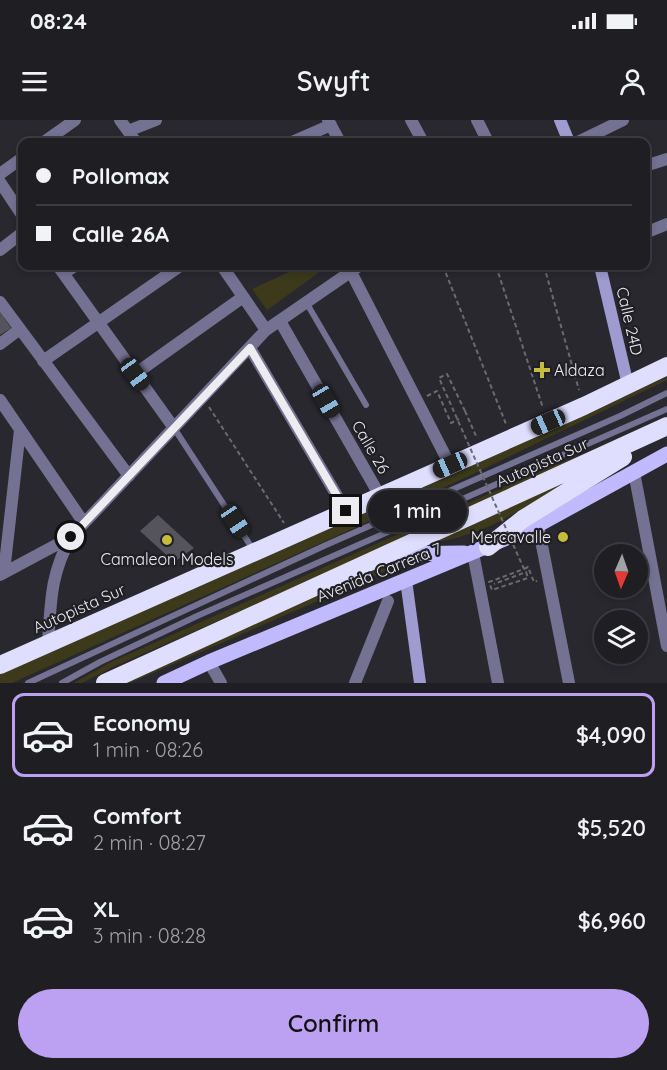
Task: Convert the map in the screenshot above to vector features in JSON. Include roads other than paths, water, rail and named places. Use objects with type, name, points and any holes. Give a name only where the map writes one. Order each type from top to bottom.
[{"type":"highway","name":"Autopista Sur","points":[[0,665],[584,406],[667,366]]},
{"type":"highway","name":"Autopista Sur","points":[[105,683],[667,428]]},
{"type":"highway","points":[[480,550],[554,498],[667,428]]},
{"type":"main road","name":"Avenida Carrera 7","points":[[164,683],[209,662],[538,525],[667,454]]},
{"type":"main road","points":[[387,554],[480,550]]},
{"type":"street","points":[[50,138],[75,120]]},
{"type":"street","points":[[120,120],[131,138]]},
{"type":"street","points":[[133,138],[156,120]]},
{"type":"street","points":[[411,120],[421,138]]},
{"type":"street","points":[[477,120],[486,138]]},
{"type":"street","points":[[560,120],[567,138]]},
{"type":"street","points":[[586,138],[623,120]]},
{"type":"street","points":[[299,138],[329,122],[338,138]]},
{"type":"street","points":[[650,164],[667,159]]},
{"type":"street","points":[[0,174],[18,161]]},
{"type":"street","points":[[0,182],[18,209]]},
{"type":"street","points":[[650,231],[667,224]]},
{"type":"street","points":[[0,250],[18,236]]},
{"type":"street","points":[[62,270],[174,428]]},
{"type":"street","points":[[43,361],[174,270]]},
{"type":"street","points":[[225,270],[266,330]]},
{"type":"street","points":[[48,643],[52,589],[60,558],[71,537],[266,330],[352,270]]},
{"type":"street","points":[[356,270],[450,465]]},
{"type":"street","name":"Calle 24D","points":[[601,270],[628,385]]},
{"type":"street","points":[[135,374],[243,297]]},
{"type":"street","points":[[0,302],[129,476]]},
{"type":"street","name":"Calle 26","points":[[280,321],[381,495]]},
{"type":"street","points":[[0,344],[20,329]]},
{"type":"street","points":[[250,348],[346,511]]},
{"type":"street","points":[[0,400],[84,523]]},
{"type":"street","points":[[2,574],[20,430]]},
{"type":"street","points":[[634,472],[667,646]]},
{"type":"street","points":[[538,525],[569,683]]},
{"type":"street","points":[[2,574],[71,537]]},
{"type":"street","points":[[480,550],[498,683]]},
{"type":"street","points":[[406,580],[420,683]]},
{"type":"street","points":[[355,683],[388,602]]},
{"type":"street","points":[[209,662],[221,683]]},
{"type":"lane","points":[[306,302],[366,405]]},
{"type":"lane","points":[[28,683],[326,545],[609,421],[667,393]]},
{"type":"lane","points":[[62,683],[100,662],[197,616],[667,409]]},
{"type":"lane","points":[[174,428],[255,551]]},
{"type":"place","name":"Aldaza","points":[[542,370]]},
{"type":"place","name":"Mercavalle","points":[[563,537]]},
{"type":"place","name":"Camaleon Models","points":[[167,540]]}]
